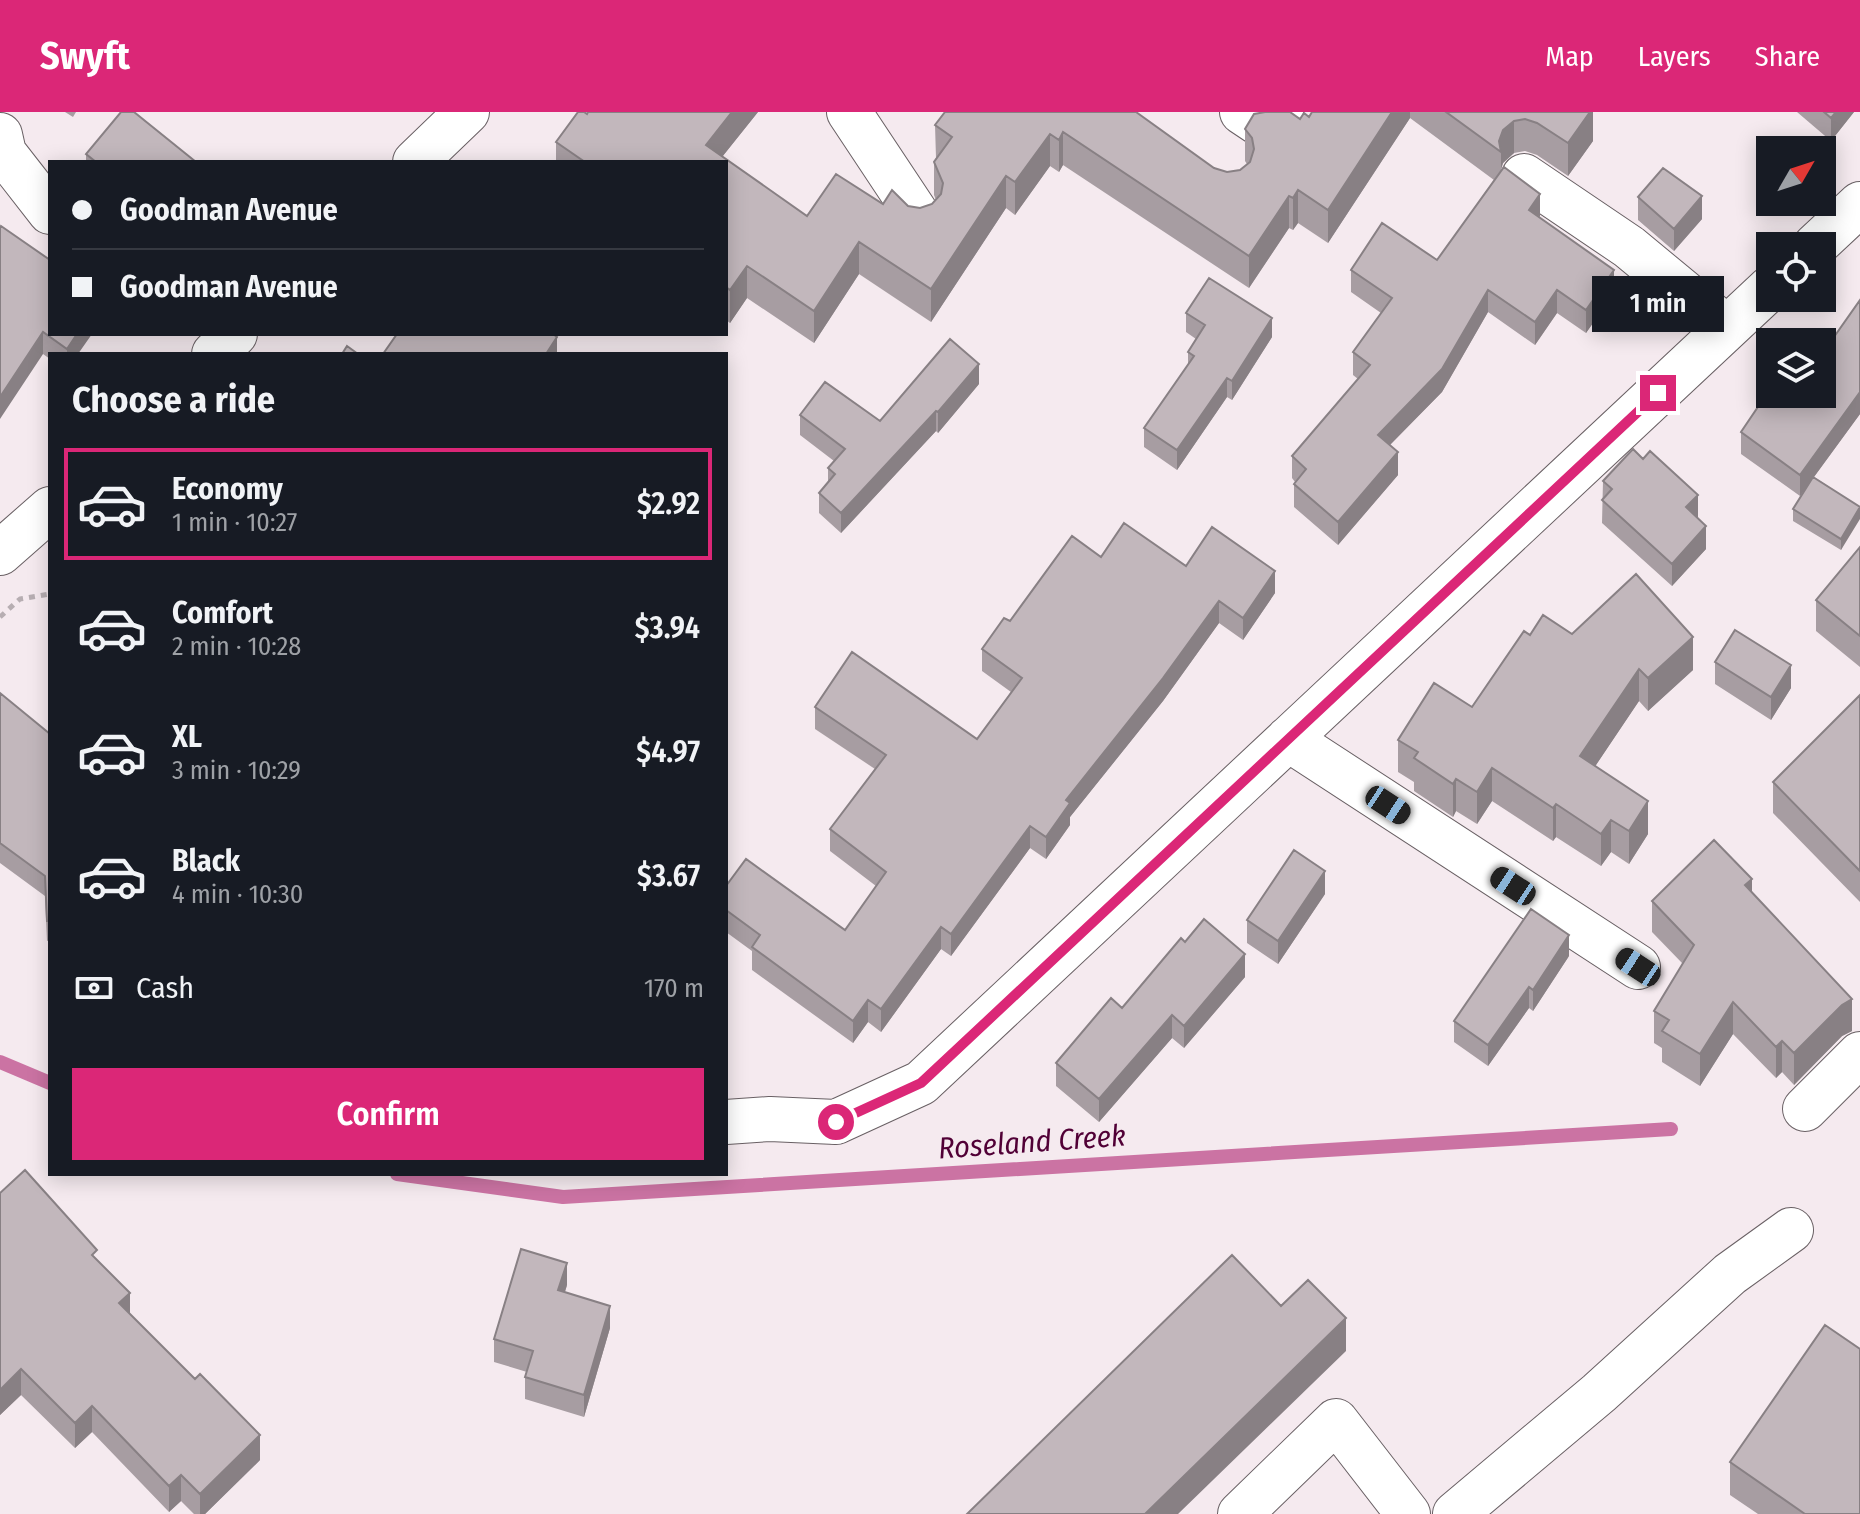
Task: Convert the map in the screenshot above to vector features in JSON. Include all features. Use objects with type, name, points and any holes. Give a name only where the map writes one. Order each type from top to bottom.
[{"type":"street","points":[[849,112],[918,216]]},
{"type":"street","points":[[1242,112],[1257,122],[1277,117],[1281,112]]},
{"type":"street","points":[[417,160],[453,117]]},
{"type":"street","points":[[0,135],[4,153],[48,209]]},
{"type":"street","points":[[1524,176],[1629,247],[1727,328]]},
{"type":"street","points":[[1830,232],[1860,204]]},
{"type":"street","points":[[728,1122],[770,1119],[836,1122],[921,1083],[1756,301]]},
{"type":"street","points":[[0,553],[48,511]]},
{"type":"street","points":[[1288,739],[1638,967]]},
{"type":"street","points":[[1805,1109],[1860,1054]]},
{"type":"street","points":[[1455,1514],[1599,1393],[1730,1274],[1791,1230]]},
{"type":"street","points":[[1240,1514],[1336,1421],[1408,1514]]},
{"type":"path","points":[[0,617],[20,599],[48,594]]},
{"type":"building","points":[[121,112],[134,112],[194,160],[94,160],[86,154]]},
{"type":"building","points":[[578,112],[732,112],[706,145],[727,160],[582,160],[556,142]]},
{"type":"building","points":[[945,112],[1136,112],[1214,168],[1227,172],[1240,170],[1250,162],[1254,149],[1252,138],[1245,129],[1254,114],[1290,112],[1300,119],[1304,113],[1309,117],[1312,112],[1392,112],[1328,210],[1298,190],[1293,198],[1289,196],[1249,256],[1063,132],[1059,140],[1050,134],[1015,182],[1006,176],[931,289],[859,242],[814,311],[747,266],[730,290],[728,160],[807,216],[836,174],[883,204],[892,190],[908,206],[920,208],[932,204],[941,194],[943,183],[934,162],[952,137],[935,125]]},
{"type":"building","points":[[1446,112],[1590,112],[1568,143],[1537,123],[1525,119],[1514,121],[1503,130],[1499,141],[1501,152]]},
{"type":"building","points":[[1504,167],[1540,194],[1529,210],[1614,270],[1586,310],[1557,290],[1535,322],[1488,290],[1442,369],[1378,435],[1398,452],[1338,522],[1294,484],[1306,469],[1292,456],[1370,365],[1353,352],[1392,298],[1351,270],[1382,223],[1437,260]]},
{"type":"building","points":[[1663,168],[1702,196],[1674,229],[1638,197]]},
{"type":"building","points":[[0,228],[48,259],[48,336],[43,332],[0,397]]},
{"type":"building","points":[[1209,278],[1272,318],[1232,381],[1227,378],[1177,450],[1144,428],[1194,356],[1188,352],[1205,325],[1186,313]]},
{"type":"building","points":[[1860,300],[1860,392],[1800,475],[1741,432],[1757,408],[1836,408],[1836,334]]},
{"type":"building","points":[[49,336],[76,336],[67,349]]},
{"type":"building","points":[[396,336],[557,337],[547,352],[384,352]]},
{"type":"building","points":[[950,339],[979,364],[938,412],[841,513],[819,493],[835,474],[828,468],[845,449],[800,415],[825,382],[880,421]]},
{"type":"building","points":[[1633,449],[1643,459],[1650,451],[1698,495],[1686,507],[1706,526],[1672,564],[1602,500],[1612,489],[1603,481]]},
{"type":"building","points":[[1813,477],[1860,507],[1841,539],[1793,509]]},
{"type":"building","points":[[1124,523],[1186,566],[1212,527],[1275,571],[1243,618],[1219,601],[1163,678],[1066,800],[1070,803],[1046,837],[1030,826],[951,934],[941,927],[881,1009],[868,1000],[853,1021],[752,947],[760,935],[728,911],[728,883],[746,859],[845,930],[886,872],[830,829],[886,755],[815,707],[852,652],[977,739],[1022,678],[982,649],[1004,618],[1010,621],[1072,536],[1101,557]]},
{"type":"building","points":[[1860,547],[1860,636],[1816,600]]},
{"type":"building","points":[[1636,574],[1693,637],[1648,678],[1639,669],[1580,756],[1648,801],[1629,831],[1611,820],[1601,834],[1556,804],[1553,808],[1492,768],[1477,792],[1456,779],[1453,784],[1414,758],[1418,752],[1398,740],[1434,683],[1472,707],[1524,631],[1530,635],[1543,615],[1572,634]]},
{"type":"building","points":[[1735,630],[1791,665],[1771,697],[1715,662]]},
{"type":"building","points":[[0,693],[48,732],[48,921],[45,876],[0,843]]},
{"type":"building","points":[[1860,695],[1860,871],[1773,782]]},
{"type":"building","points":[[1714,840],[1752,879],[1745,885],[1852,999],[1842,1005],[1794,1053],[1782,1041],[1776,1047],[1733,1002],[1700,1054],[1662,1031],[1669,1020],[1654,1011],[1694,945],[1652,901]]},
{"type":"building","points":[[1294,850],[1325,871],[1278,941],[1247,920]]},
{"type":"building","points":[[1531,909],[1569,935],[1533,990],[1529,987],[1488,1045],[1454,1021]]},
{"type":"building","points":[[1204,919],[1245,954],[1184,1026],[1172,1015],[1099,1099],[1056,1063],[1111,998],[1122,1008],[1181,938],[1185,942]]},
{"type":"building","points":[[25,1170],[97,1250],[92,1255],[130,1293],[119,1303],[195,1379],[200,1374],[260,1435],[200,1494],[181,1475],[169,1486],[92,1406],[75,1423],[21,1369],[0,1390],[0,1193]]},
{"type":"building","points":[[521,1249],[567,1263],[558,1290],[610,1306],[584,1395],[525,1377],[533,1351],[494,1339]]},
{"type":"building","points":[[1232,1255],[1281,1306],[1308,1280],[1346,1318],[1145,1514],[967,1514]]},
{"type":"building","points":[[1825,1325],[1860,1349],[1860,1514],[1805,1514],[1730,1462]]},
{"type":"waterway","name":"Roseland Creek","points":[[0,1062],[48,1082]]},
{"type":"waterway","name":"Roseland Creek","points":[[411,1176],[563,1197],[1671,1129]]},
{"type":"route","points":[[836,1122],[921,1083],[1658,393]]}]
